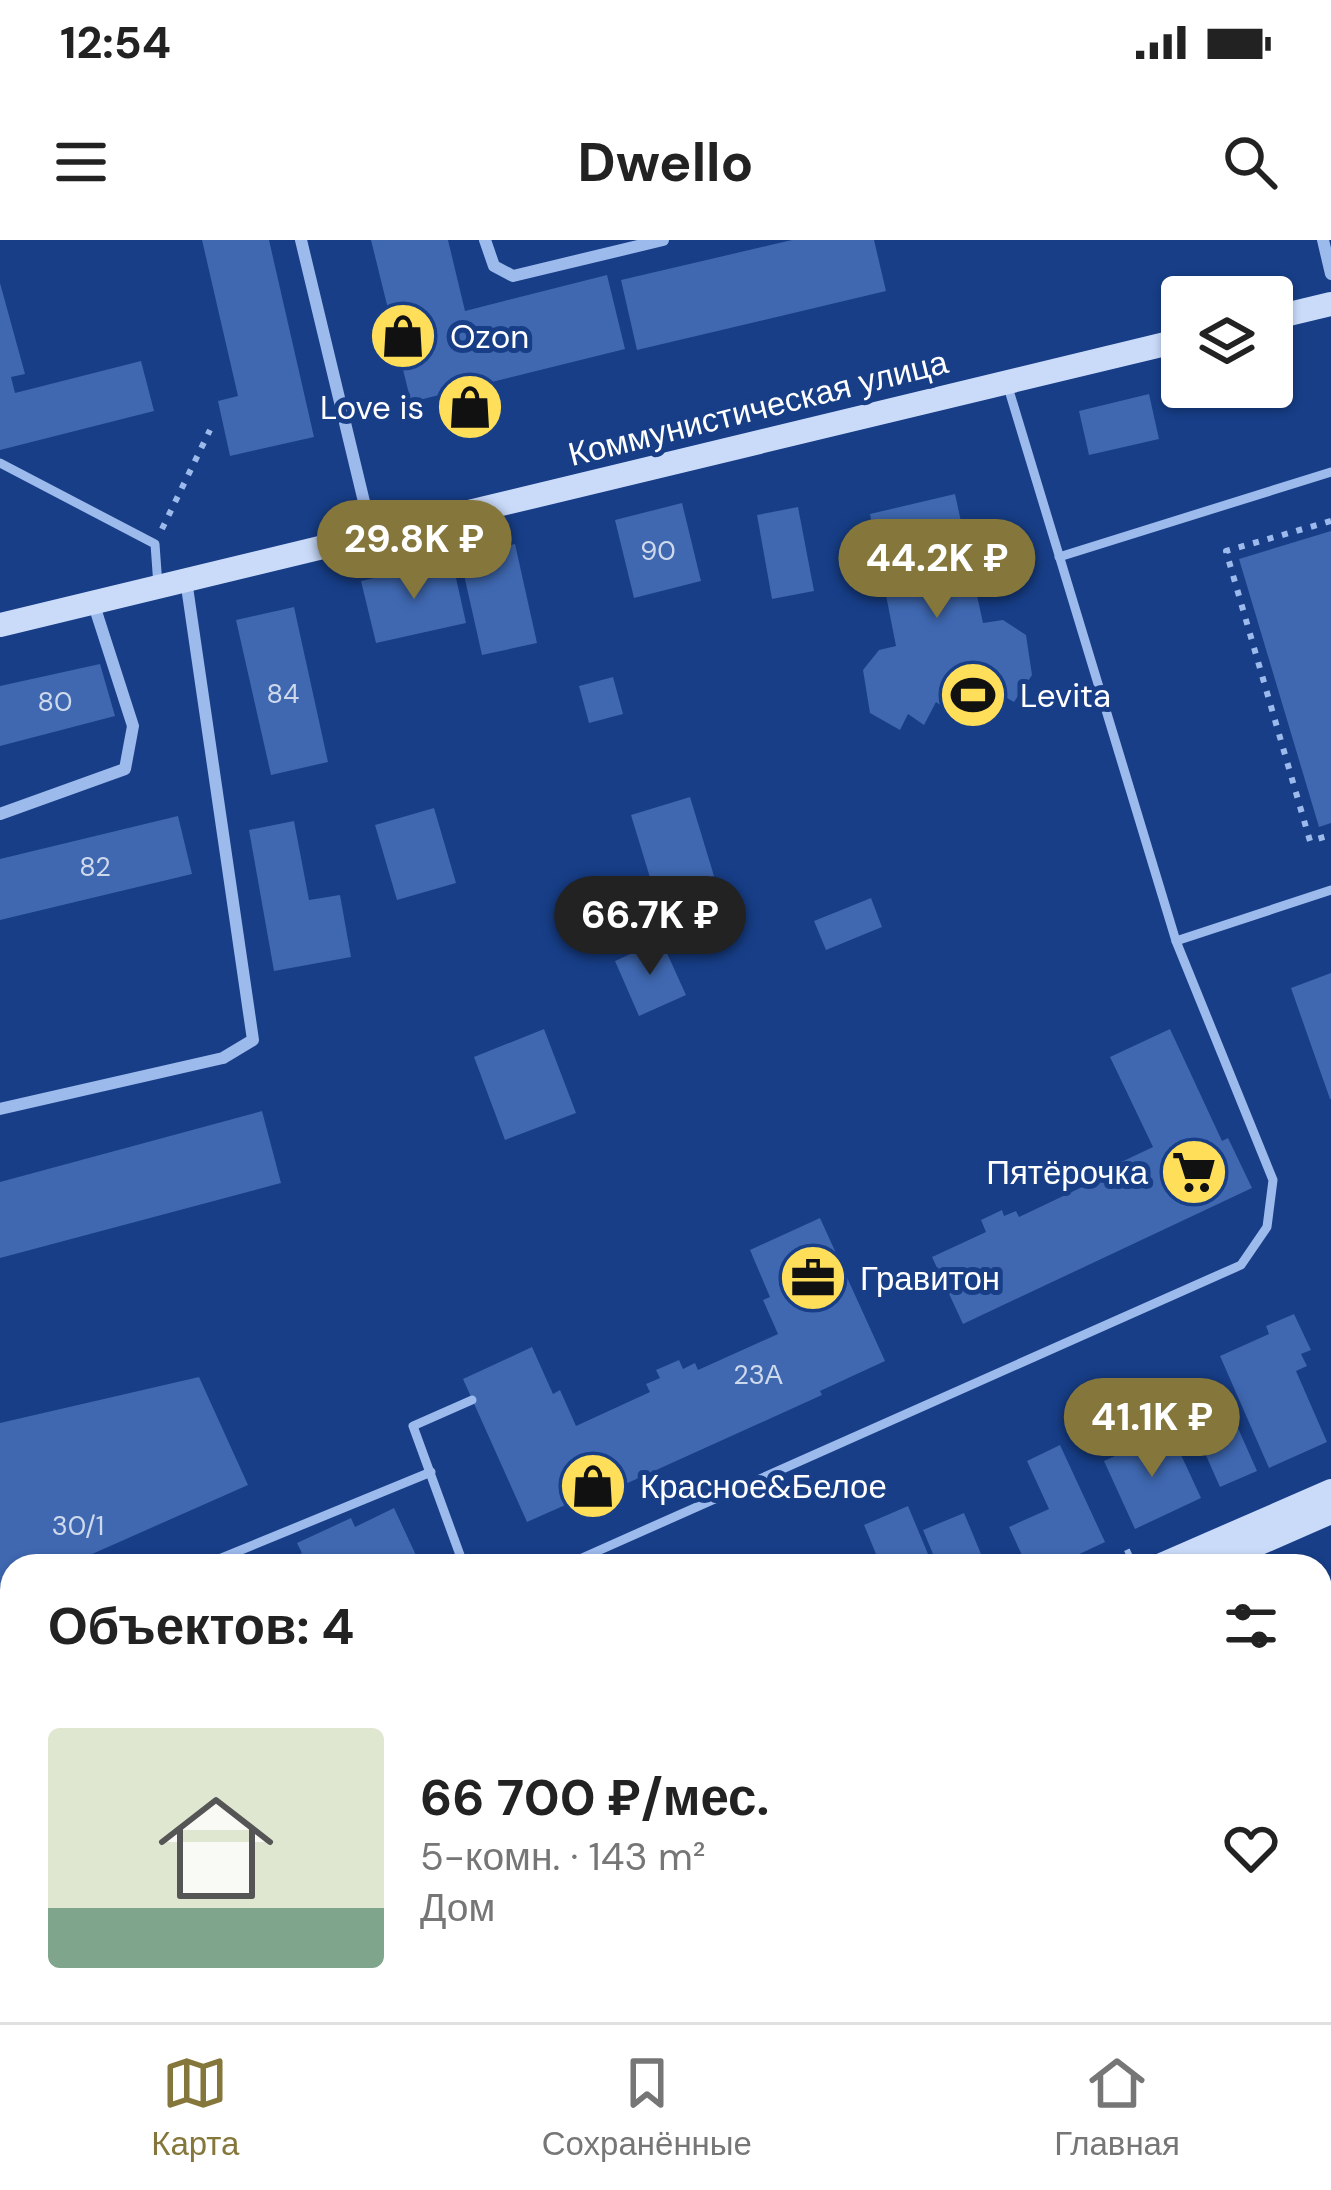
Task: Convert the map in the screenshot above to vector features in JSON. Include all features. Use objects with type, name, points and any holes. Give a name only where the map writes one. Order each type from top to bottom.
[{"type":"street","points":[[301,240],[372,535]]},
{"type":"street","points":[[485,240],[494,266],[513,275],[663,240]]},
{"type":"street","points":[[1323,240],[1331,274]]},
{"type":"street","points":[[1293,313],[1331,304]]},
{"type":"street","name":"Коммунистическая улица","points":[[0,625],[1161,345]]},
{"type":"street","points":[[0,1109],[223,1058],[253,1040],[186,580]]},
{"type":"street","points":[[0,814],[125,769],[133,726],[93,602]]},
{"type":"street","points":[[1187,1554],[1331,1491]]},
{"type":"street","points":[[1235,1554],[1331,1512]]},
{"type":"lane","points":[[590,1554],[1241,1265],[1267,1227],[1273,1180],[1176,940],[1006,382]]},
{"type":"lane","points":[[0,463],[154,544],[158,586]]},
{"type":"lane","points":[[1059,557],[1331,472]]},
{"type":"lane","points":[[1176,940],[1331,890]]},
{"type":"lane","points":[[460,1554],[413,1426],[472,1400]]},
{"type":"lane","points":[[231,1554],[431,1472]]},
{"type":"path","points":[[154,544],[210,430]]},
{"type":"path","points":[[1331,521],[1226,551],[1310,841],[1331,835]]},
{"type":"building","points":[[202,240],[269,240],[314,437],[230,456],[218,401],[238,396]]},
{"type":"building","points":[[371,240],[448,240],[465,311],[607,275],[625,349],[411,402]]},
{"type":"building","points":[[792,240],[874,240],[886,291],[637,350],[621,280]]},
{"type":"building","points":[[0,283],[25,374],[11,377],[15,393],[141,361],[154,411],[0,450]]},
{"type":"building","points":[[1149,394],[1159,439],[1089,455],[1079,411]]},
{"type":"building","points":[[955,494],[983,623],[1003,620],[1026,635],[1032,675],[1014,702],[1000,694],[990,708],[967,695],[961,703],[951,699],[945,708],[936,702],[924,725],[908,714],[900,730],[870,713],[863,670],[879,650],[896,646],[870,514]]},
{"type":"building","points":[[682,503],[701,581],[634,598],[615,520]]},
{"type":"building","points":[[798,507],[814,591],[772,599],[757,515]]},
{"type":"building","points":[[1331,531],[1331,823],[1319,827],[1239,559]]},
{"type":"building","points":[[515,544],[537,643],[482,655],[460,557]]},
{"type":"building","points":[[452,560],[466,623],[376,643],[361,581]]},
{"type":"building","points":[[294,607],[328,762],[271,775],[236,620]]},
{"type":"building","points":[[100,664],[115,716],[0,746],[0,686]]},
{"type":"building","points":[[613,677],[623,714],[589,723],[579,686]]},
{"type":"building","points":[[690,797],[714,876],[655,894],[631,815]]},
{"type":"building","points":[[434,808],[456,883],[397,900],[375,825]]},
{"type":"building","points":[[178,816],[192,874],[0,920],[0,859]]},
{"type":"building","points":[[294,821],[309,900],[340,895],[351,957],[274,971],[249,830]]},
{"type":"building","points":[[871,898],[882,927],[826,950],[814,921]]},
{"type":"building","points":[[661,940],[686,995],[639,1016],[615,961]]},
{"type":"building","points":[[1331,973],[1331,1099],[1330,1099],[1291,988]]},
{"type":"building","points":[[544,1029],[576,1113],[505,1140],[474,1057]]},
{"type":"building","points":[[1170,1029],[1222,1141],[1228,1138],[1252,1188],[963,1324],[932,1257],[986,1232],[981,1220],[1002,1210],[1004,1216],[1016,1211],[1019,1217],[1118,1170],[1115,1165],[1153,1147],[1110,1057]]},
{"type":"building","points":[[262,1111],[281,1183],[0,1258],[0,1182]]},
{"type":"building","points":[[820,1218],[885,1361],[820,1391],[822,1395],[601,1495],[599,1490],[527,1522],[463,1379],[532,1347],[553,1394],[560,1390],[576,1426],[650,1392],[646,1384],[660,1378],[656,1370],[679,1360],[683,1369],[695,1363],[698,1370],[778,1334],[763,1300],[770,1297],[750,1250]]},
{"type":"building","points":[[1294,1314],[1311,1350],[1301,1354],[1307,1366],[1296,1371],[1327,1442],[1269,1468],[1220,1356],[1269,1334],[1266,1326]]},
{"type":"building","points":[[199,1377],[248,1485],[92,1554],[0,1554],[0,1423]]},
{"type":"building","points":[[1222,1392],[1257,1471],[1220,1487],[1185,1408]]},
{"type":"building","points":[[1170,1431],[1201,1498],[1135,1529],[1104,1461]]},
{"type":"building","points":[[1060,1445],[1105,1542],[1080,1554],[1021,1554],[1009,1527],[1049,1509],[1027,1461]]},
{"type":"building","points":[[908,1506],[928,1554],[876,1554],[864,1525]]},
{"type":"building","points":[[394,1508],[415,1554],[300,1554],[297,1543],[351,1518],[355,1527]]},
{"type":"building","points":[[964,1513],[981,1554],[933,1554],[923,1530]]},
{"type":"place","name":"Ozon","points":[[403,336]]},
{"type":"place","name":"Love is","points":[[470,407]]},
{"type":"place","name":"Levita","points":[[973,695]]},
{"type":"place","name":"Пятёрочка","points":[[1194,1172]]},
{"type":"place","name":"Гравитон","points":[[813,1278]]},
{"type":"place","name":"Красное&Белое","points":[[593,1486]]}]
